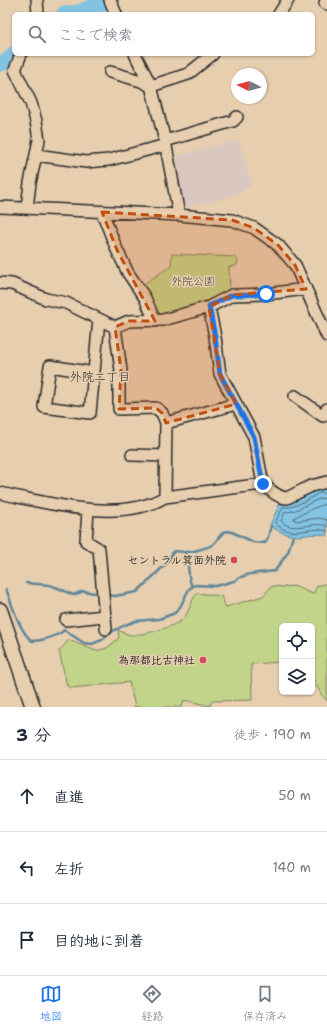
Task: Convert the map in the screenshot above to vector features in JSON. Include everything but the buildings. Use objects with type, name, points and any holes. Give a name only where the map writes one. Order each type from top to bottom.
[{"type":"main road","points":[[0,610],[5,639],[33,707]]},
{"type":"street","points":[[37,0],[38,12]]},
{"type":"street","points":[[280,12],[288,0]]},
{"type":"street","points":[[20,56],[15,70],[31,103],[39,140],[30,183],[27,208]]},
{"type":"street","points":[[136,56],[151,86],[166,143],[180,215]]},
{"type":"street","points":[[110,72],[141,81],[151,86],[188,74],[210,56]]},
{"type":"street","points":[[36,155],[86,162],[108,160],[233,122],[237,117]]},
{"type":"street","points":[[0,206],[180,215],[232,220],[254,228],[278,245],[295,265],[327,336]]},
{"type":"street","points":[[102,212],[116,250],[128,273],[145,298],[155,321]]},
{"type":"street","points":[[0,283],[12,284],[46,299],[66,302],[115,327],[129,321],[163,320],[209,306],[232,295],[266,294],[306,288]]},
{"type":"street","points":[[209,306],[220,374],[254,437],[263,484]]},
{"type":"street","points":[[94,373],[50,366],[44,407],[90,414],[94,373],[99,320]]},
{"type":"street","points":[[115,327],[121,370],[119,381],[119,409],[156,408],[162,413],[166,423],[164,497]]},
{"type":"street","points":[[295,396],[323,416],[327,409]]},
{"type":"street","points":[[166,423],[236,404]]},
{"type":"street","points":[[132,455],[165,456]]},
{"type":"street","points":[[0,494],[88,510],[132,508],[156,502],[164,497],[263,484],[284,498],[311,486],[327,482]]},
{"type":"street","points":[[88,510],[86,541],[99,548],[106,629]]},
{"type":"street","points":[[66,620],[104,616]]},
{"type":"highlighted area","points":[[102,212],[232,220],[254,228],[278,245],[295,265],[306,289],[232,295],[209,307],[220,374],[236,404],[166,423],[162,413],[156,408],[119,409],[121,370],[115,327],[129,321],[155,321],[117,250]]},
{"type":"shaded area","points":[[239,140],[251,183],[248,187],[239,193],[223,199],[185,207],[174,157]]},
{"type":"green space","name":"外院公園","points":[[172,254],[235,257],[238,261],[236,266],[229,267],[230,293],[202,306],[165,318],[159,315],[141,286],[171,266]]},
{"type":"green space","name":"為那都比古神社","points":[[327,584],[327,701],[321,694],[315,682],[315,623],[279,623],[279,662],[251,664],[252,700],[212,701],[210,706],[184,700],[182,707],[135,707],[129,682],[72,688],[67,686],[59,651],[69,640],[96,651],[107,648],[119,638],[118,630],[126,634],[133,635],[167,628],[178,623],[185,617],[197,593],[221,596],[226,607],[263,596],[272,586],[294,586],[313,594],[317,586]]},
{"type":"water","points":[[327,489],[327,536],[315,534],[293,536],[275,529],[270,525],[280,503],[287,501],[288,504],[313,491]]},
{"type":"waterway","points":[[80,12],[111,0]]},
{"type":"waterway","points":[[0,64],[9,60],[12,56]]},
{"type":"waterway","points":[[105,595],[115,596],[137,592],[166,564],[174,551],[189,552],[206,548],[212,545],[226,531],[232,532],[253,542],[265,543],[271,526]]},
{"type":"waterway","points":[[6,589],[23,631],[32,641],[49,638],[64,630],[84,643],[92,644],[102,640],[113,631],[125,625],[136,621],[159,619],[175,613],[180,607],[189,589],[195,585],[216,586],[234,581],[250,574],[275,571],[288,552],[293,536]]},
{"type":"waterway","points":[[184,552],[192,586]]},
{"type":"waterway","points":[[26,583],[49,585],[74,595],[83,591],[100,594]]},
{"type":"place","name":"セントラル箕面外院","points":[[234,560]]},
{"type":"place","name":"為那都比古神社","points":[[203,660]]},
{"type":"district","name":"外院二丁目","points":[[100,377]]},
{"type":"route","points":[[263,484],[254,437],[220,374],[209,306],[232,295],[266,294]]}]
